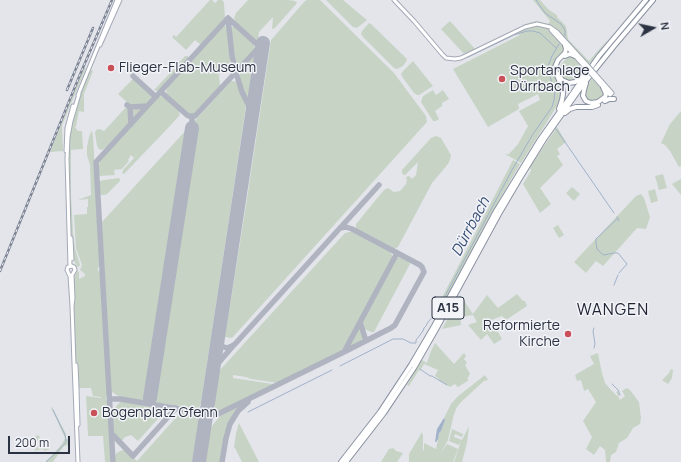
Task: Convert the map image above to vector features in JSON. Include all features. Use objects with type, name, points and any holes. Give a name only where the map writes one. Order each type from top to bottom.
[{"type":"highway","name":"A15","points":[[341,462],[383,407],[411,365],[502,200],[524,164],[605,48],[646,0]]},
{"type":"highway","name":"A15","points":[[346,462],[384,413],[414,368],[508,198],[559,118],[595,74],[617,42],[653,0]]},
{"type":"highway","points":[[565,55],[567,45]]},
{"type":"highway","points":[[570,50],[557,68],[558,74],[562,80],[568,83],[574,82],[586,74]]},
{"type":"highway","points":[[552,122],[561,105],[563,96],[562,87],[555,67],[559,59],[565,55],[576,55]]},
{"type":"highway","points":[[595,74],[584,88],[584,97],[588,102],[593,104],[605,99],[614,100]]},
{"type":"highway","points":[[603,87],[606,93],[605,99]]},
{"type":"highway","points":[[559,118],[573,108],[599,105],[611,94]]},
{"type":"main road","points":[[71,274],[75,268],[72,266],[67,180],[67,159],[70,129],[79,94],[118,0]]},
{"type":"main road","points":[[394,0],[442,54],[446,58],[450,59],[458,59],[525,27],[537,24],[547,27],[595,74],[611,94]]},
{"type":"main road","points":[[567,45],[576,55]]},
{"type":"main road","points":[[595,74],[603,87],[611,94]]},
{"type":"main road","points":[[72,266],[67,270],[71,274],[78,462]]},
{"type":"green space","points":[[210,0],[215,3],[218,0],[223,1],[225,18],[201,45],[195,40],[186,50],[172,37],[174,35],[176,37]]},
{"type":"green space","points":[[248,0],[288,0],[295,1],[297,3],[275,28],[272,29],[273,17],[259,32],[258,40],[256,41],[236,23],[234,18],[236,13]]},
{"type":"green space","points":[[307,0],[320,0],[394,73],[426,116],[427,122],[232,338],[225,337],[271,40]]},
{"type":"green space","points":[[326,0],[343,0],[367,20],[357,28],[353,27]]},
{"type":"green space","points":[[533,0],[540,0],[549,10],[557,15],[557,17],[566,26],[568,39],[589,61],[608,39],[590,64],[575,56],[566,46],[566,49],[556,64],[561,85],[562,98],[521,163],[505,154],[509,154],[518,144],[528,126],[519,111],[540,100],[538,94],[518,104],[519,109],[488,127],[453,69],[520,35],[515,32],[525,24],[536,21],[548,24],[550,21]]},
{"type":"green space","points":[[450,21],[475,49],[464,54],[441,29]]},
{"type":"green space","points":[[369,23],[407,59],[403,66],[397,69],[394,68],[363,37],[361,34],[362,31]]},
{"type":"green space","points":[[223,26],[228,28],[231,58],[229,64],[219,75],[220,86],[197,113],[187,113],[167,94],[166,91],[168,86]]},
{"type":"green space","points":[[235,26],[254,44],[255,48],[244,62],[241,63],[237,63],[235,60],[232,47],[231,29]]},
{"type":"green space","points":[[185,56],[188,56],[188,60],[180,69],[176,66]]},
{"type":"green space","points":[[254,56],[249,97],[247,97],[239,78],[242,69]]},
{"type":"green space","points":[[569,56],[572,56],[585,71],[575,80],[570,81],[561,77],[559,70],[561,64]]},
{"type":"green space","points":[[413,61],[433,86],[419,95],[414,93],[401,74]]},
{"type":"green space","points":[[84,68],[86,68],[62,125],[63,151],[50,152]]},
{"type":"green space","points":[[174,69],[177,72],[160,90],[154,90]]},
{"type":"green space","points":[[91,70],[93,71],[84,94],[84,112],[79,111],[75,127],[78,131],[82,131],[83,149],[71,150],[73,232],[75,248],[80,265],[77,267],[73,258],[71,230],[69,137],[77,104]]},
{"type":"green space","points":[[134,78],[151,94],[151,100],[107,147],[102,150],[99,149],[97,146],[96,130],[99,129],[104,131],[129,104],[118,94]]},
{"type":"green space","points":[[593,79],[604,92],[602,99],[594,102],[588,100],[585,96],[586,88]]},
{"type":"green space","points":[[231,81],[237,83],[246,106],[201,403],[199,408],[194,408],[120,397],[111,390],[102,222]]},
{"type":"green space","points":[[433,90],[436,95],[443,90],[449,99],[442,103],[442,106],[435,111],[439,119],[436,121],[433,121],[421,102],[423,96]]},
{"type":"green space","points":[[160,96],[171,102],[178,109],[180,115],[124,174],[122,173],[123,170],[134,158],[131,155],[128,160],[129,161],[122,169],[114,170],[115,175],[99,176],[98,168],[102,157]]},
{"type":"green space","points":[[681,111],[681,166],[679,167],[670,151],[661,143],[670,124]]},
{"type":"green space","points":[[557,127],[566,142],[557,149],[560,154],[557,156],[563,165],[540,188],[551,204],[540,213],[523,184],[531,171],[530,167]]},
{"type":"green space","points":[[92,131],[100,265],[98,271],[101,271],[108,395],[106,399],[108,402],[112,462],[105,462],[103,436],[88,436],[86,396],[101,397],[93,396],[91,388],[78,388],[75,348],[73,281],[77,271],[79,272],[79,279],[85,276],[85,274],[80,270],[82,265],[76,248],[74,215],[87,214],[88,199],[78,200],[91,195],[90,165],[87,155],[87,147]]},
{"type":"green space","points":[[436,136],[441,138],[451,155],[450,160],[432,183],[398,247],[394,249],[389,248],[359,231],[356,228],[356,224],[384,190],[388,188],[394,192],[400,191],[406,184],[406,177],[409,176],[412,179],[416,175],[418,162],[405,175],[402,173],[402,170],[431,138]]},
{"type":"green space","points":[[513,160],[520,164],[490,216],[439,313],[435,311]]},
{"type":"green space","points":[[663,174],[667,188],[659,190],[655,176]]},
{"type":"green space","points":[[119,178],[120,181],[107,194],[101,195],[99,192],[100,181]]},
{"type":"green space","points":[[681,179],[681,195],[672,184]]},
{"type":"green space","points":[[572,187],[580,194],[574,201],[566,193]]},
{"type":"green space","points":[[655,189],[658,201],[651,203],[648,191]]},
{"type":"green space","points":[[641,194],[644,198],[650,217],[646,229],[637,228],[603,266],[596,261],[586,273],[574,262],[636,196]]},
{"type":"green space","points":[[558,225],[564,235],[559,238],[553,228]]},
{"type":"green space","points":[[352,232],[390,252],[392,258],[349,340],[341,351],[278,383],[233,375],[233,378],[274,385],[222,411],[216,410],[214,405],[219,371],[345,233]]},
{"type":"green space","points":[[400,257],[409,261],[410,264],[374,332],[364,329],[363,321],[394,261],[396,258]]},
{"type":"green space","points":[[517,294],[523,301],[525,301],[527,306],[506,320],[502,316],[491,320],[502,339],[494,344],[487,334],[481,340],[468,325],[477,322],[473,315],[460,317],[461,325],[442,329],[460,295],[473,314],[487,295],[498,308]]},
{"type":"green space","points":[[360,327],[363,336],[361,341],[348,348]]},
{"type":"green space","points":[[435,343],[454,364],[464,353],[466,356],[464,359],[467,363],[465,365],[470,374],[467,379],[469,380],[458,387],[455,384],[450,387],[435,376],[438,370],[424,364],[409,386],[407,385],[422,360],[427,363]]},
{"type":"green space","points":[[598,353],[605,383],[617,396],[618,395],[616,392],[618,391],[620,400],[625,396],[622,391],[627,388],[630,390],[639,402],[641,418],[640,424],[633,428],[627,438],[619,443],[616,452],[611,455],[610,462],[606,462],[605,450],[600,446],[594,455],[586,449],[592,437],[583,421],[596,402],[588,389],[584,391],[581,380],[577,381],[575,375],[594,364],[590,356]]},
{"type":"green space","points":[[671,369],[673,370],[672,378],[668,384],[662,380]]},
{"type":"green space","points":[[485,375],[488,380],[484,381],[461,402],[454,414],[448,440],[441,453],[447,444],[458,449],[453,462],[409,462],[409,454],[422,432],[423,450],[424,451],[424,443],[436,449],[439,433],[445,420],[444,418],[451,404],[457,397]]},
{"type":"green space","points":[[125,401],[166,409],[138,441],[131,435],[125,437],[121,442],[114,431],[112,415],[114,409],[120,402]]},
{"type":"green space","points":[[238,406],[240,408],[235,413],[225,436],[221,462],[205,462],[212,426],[220,416]]},
{"type":"green space","points":[[52,407],[66,434],[66,439],[69,439],[68,445],[64,446],[53,462],[45,462],[62,444],[65,438],[51,408]]},
{"type":"green space","points":[[185,411],[194,413],[197,415],[199,420],[192,462],[115,462],[115,455],[123,450],[137,461],[181,412]]},
{"type":"green space","points":[[239,423],[259,462],[242,462],[234,448]]},
{"type":"green space","points":[[469,426],[467,443],[462,462],[454,462],[461,441],[459,445],[449,441],[452,429],[463,434],[462,437],[455,434],[454,437],[462,440]]},
{"type":"green space","points":[[38,435],[50,449],[44,451],[43,449],[34,451],[40,444],[35,437]]},
{"type":"green space","points":[[393,448],[396,451],[403,453],[397,462],[381,462],[389,449]]},
{"type":"water","points":[[444,418],[445,420],[438,439],[435,442],[437,429]]},
{"type":"waterway","name":"Dürrbach","points":[[536,0],[545,13],[561,24],[565,30],[565,36]]},
{"type":"waterway","points":[[468,57],[514,35],[527,31],[540,33],[556,48]]},
{"type":"waterway","name":"Dürrbach","points":[[340,366],[393,339],[403,339],[411,343],[416,343],[416,340],[436,313],[512,170],[533,134],[552,107],[555,91],[548,66],[559,44]]},
{"type":"waterway","points":[[556,129],[614,213]]},
{"type":"waterway","points":[[617,217],[619,221]]},
{"type":"waterway","points":[[618,218],[596,239],[596,243],[597,249],[602,254],[618,253],[627,264],[619,273]]},
{"type":"waterway","points":[[614,285],[618,275]]},
{"type":"waterway","points":[[594,328],[594,348]]},
{"type":"waterway","points":[[420,369],[447,385]]},
{"type":"waterway","name":"Dürrbach","points":[[248,412],[332,370]]},
{"type":"waterway","points":[[612,384],[618,390],[620,395]]},
{"type":"waterway","points":[[46,462],[66,442],[65,435],[53,410]]},
{"type":"taxiway","points":[[228,18],[232,56],[236,73],[242,92],[250,108],[252,118]]},
{"type":"taxiway","points":[[228,18],[260,47]]},
{"type":"taxiway","points":[[113,462],[96,162],[228,18]]},
{"type":"taxiway","points":[[161,92],[187,115],[195,116],[263,43]]},
{"type":"taxiway","points":[[133,76],[156,97]]},
{"type":"taxiway","points":[[127,105],[130,107],[131,124]]},
{"type":"taxiway","points":[[130,107],[147,106]]},
{"type":"taxiway","points":[[192,117],[192,128]]},
{"type":"taxiway","points":[[219,332],[218,341],[221,346],[227,348],[235,344],[379,185]]},
{"type":"taxiway","points":[[340,228],[346,227],[352,229],[420,265],[424,272],[395,325],[344,352]]},
{"type":"taxiway","points":[[110,399],[120,399],[216,415],[344,352],[397,253]]},
{"type":"taxiway","points":[[360,322],[366,341]]},
{"type":"taxiway","points":[[211,388],[215,367],[233,346]]},
{"type":"taxiway","points":[[222,462],[230,424],[238,411],[248,402]]},
{"type":"taxiway","points":[[112,434],[133,456],[176,408]]},
{"type":"runway","points":[[199,462],[263,43]]},
{"type":"runway","points":[[150,398],[192,128]]},
{"type":"railway","points":[[0,271],[112,0]]},
{"type":"railway","points":[[67,90],[93,28]]},
{"type":"place","name":"Flieger-Flab-Museum","points":[[111,68]]},
{"type":"place","name":"Sportanlage Dürrbach","points":[[502,79]]},
{"type":"place","name":"Reformierte Kirche","points":[[568,334]]},
{"type":"place","name":"Bogenplatz Gfenn","points":[[94,413]]},
{"type":"district","name":"WANGEN","points":[[613,311]]}]
